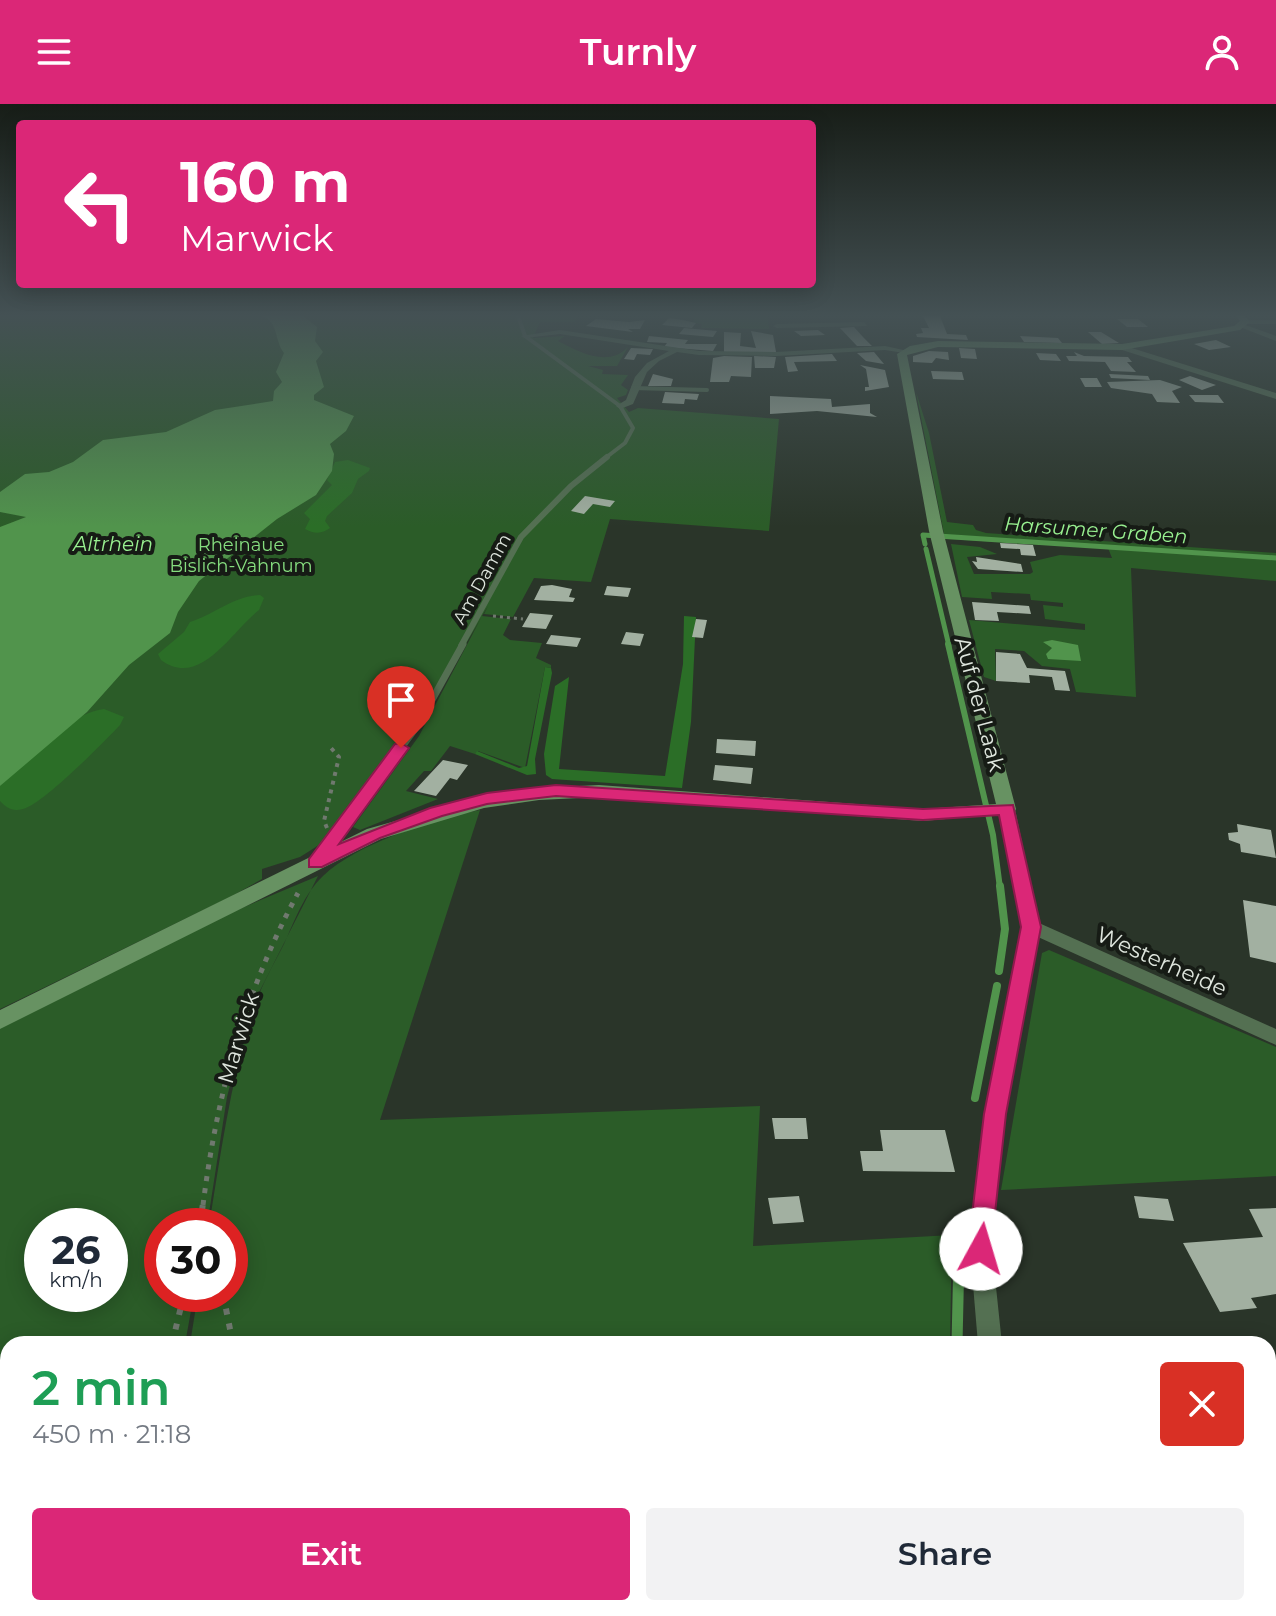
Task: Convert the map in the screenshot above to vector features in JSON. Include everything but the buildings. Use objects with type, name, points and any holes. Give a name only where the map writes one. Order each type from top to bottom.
[{"type":"main road","name":"Auf der Laak","points":[[907,387],[936,531],[1007,809]]},
{"type":"main road","points":[[0,1020],[374,834],[436,812],[487,799],[556,791],[923,815],[1007,809]]},
{"type":"street","points":[[1246,387],[1276,396]]},
{"type":"street","points":[[620,406],[630,402],[633,388]]},
{"type":"street","name":"Auf der Laak","points":[[989,1336],[981,1249],[995,1114],[1031,927],[1007,809]]},
{"type":"street","name":"Westerheide","points":[[1031,927],[1276,1037]]},
{"type":"lane","points":[[594,387],[620,406]]},
{"type":"lane","points":[[633,388],[707,390]]},
{"type":"lane","name":"Am Damm","points":[[316,863],[418,725],[521,537],[571,486],[625,443],[633,428],[620,406]]},
{"type":"path","points":[[479,615],[523,619]]},
{"type":"path","points":[[324,821],[339,757],[331,748]]},
{"type":"path","name":"Marwick","points":[[202,1208],[212,1125],[230,1057],[259,971],[316,863]]},
{"type":"path","points":[[174,1336],[180,1312]]},
{"type":"path","points":[[227,1312],[231,1336]]},
{"type":"green space","name":"Rheinaue Bislich-Vahnum","points":[[0,387],[623,387],[628,390],[626,395],[617,398],[629,412],[638,408],[779,419],[769,531],[610,519],[591,582],[534,578],[513,617],[484,614],[488,606],[482,616],[511,619],[503,635],[510,640],[542,643],[536,658],[551,665],[551,668],[545,667],[525,768],[478,751],[475,754],[450,746],[431,771],[424,771],[406,791],[438,799],[360,830],[353,827],[419,736],[481,618],[404,751],[349,826],[300,857],[262,869],[262,879],[232,896],[0,1009]]},
{"type":"green space","points":[[916,392],[929,433],[947,522],[973,525],[976,530],[986,533],[1276,553],[1276,581],[1131,568],[1136,697],[1076,692],[1070,669],[1042,666],[1024,651],[995,649],[996,681],[984,677],[969,620],[1085,630],[1085,624],[1045,619],[1043,605],[1063,607],[1063,603],[1031,600],[1030,594],[991,592],[992,599],[962,597],[951,544],[980,547],[997,554],[967,557],[974,574],[1030,574],[1033,572],[1030,562],[1060,555],[1112,558],[1108,548],[945,539]]},
{"type":"green space","points":[[480,810],[380,1120],[760,1106],[753,1246],[952,1235],[950,1336],[191,1336],[195,1312],[248,1312],[248,1208],[212,1208],[239,1060],[265,982],[300,908],[323,876],[355,853],[420,826]]},
{"type":"green space","points":[[318,876],[249,1012],[227,1097],[210,1208],[144,1208],[144,1312],[191,1312],[186,1336],[0,1336],[0,1027],[237,910]]},
{"type":"green space","points":[[1049,950],[1276,1047],[1276,1176],[1001,1190],[1042,953]]},
{"type":"shaded area","points":[[348,460],[370,468],[369,471],[358,479],[352,493],[327,516],[325,521],[330,528],[318,533],[305,529],[310,519],[304,513],[332,485],[327,480],[335,462]]},
{"type":"shaded area","points":[[260,595],[264,598],[259,610],[202,663],[189,668],[175,667],[161,660],[158,654],[184,632],[190,622],[233,602]]},
{"type":"shaded area","points":[[684,616],[696,617],[691,722],[682,788],[552,779],[546,775],[544,754],[555,686],[569,677],[559,769],[665,776],[683,664]]},
{"type":"shaded area","points":[[545,667],[551,668],[552,673],[535,759],[536,774],[527,775],[475,754],[477,751],[519,768],[527,766]]},
{"type":"shaded area","points":[[104,709],[124,717],[120,725],[58,785],[23,809],[10,809],[0,801],[0,786],[48,739],[75,719]]},
{"type":"water","name":"Altrhein","points":[[278,387],[324,387],[314,395],[314,400],[354,416],[346,431],[330,444],[334,454],[332,471],[316,495],[277,519],[199,581],[178,612],[170,633],[129,665],[87,712],[0,786],[0,527],[26,517],[0,512],[0,492],[25,474],[49,472],[73,462],[103,440],[166,432],[215,410],[273,401]]},
{"type":"water","points":[[1052,640],[1078,645],[1081,661],[1048,659],[1046,654],[1052,648],[1043,642]]},
{"type":"waterway","name":"Harsumer Graben","points":[[925,544],[923,535],[1276,558]]},
{"type":"waterway","name":"Harsumer Graben","points":[[926,549],[949,646]]},
{"type":"waterway","name":"Harsumer Graben","points":[[948,644],[993,835],[1000,888]]},
{"type":"waterway","name":"Harsumer Graben","points":[[999,971],[1005,929],[1000,886]]},
{"type":"waterway","name":"Harsumer Graben","points":[[975,1098],[997,986]]},
{"type":"waterway","name":"Harsumer Graben","points":[[957,1336],[959,1255]]},
{"type":"route","points":[[401,748],[316,863],[374,834],[436,812],[487,799],[556,791],[599,791],[923,815],[1007,809],[1031,927],[995,1114],[981,1249]]}]
